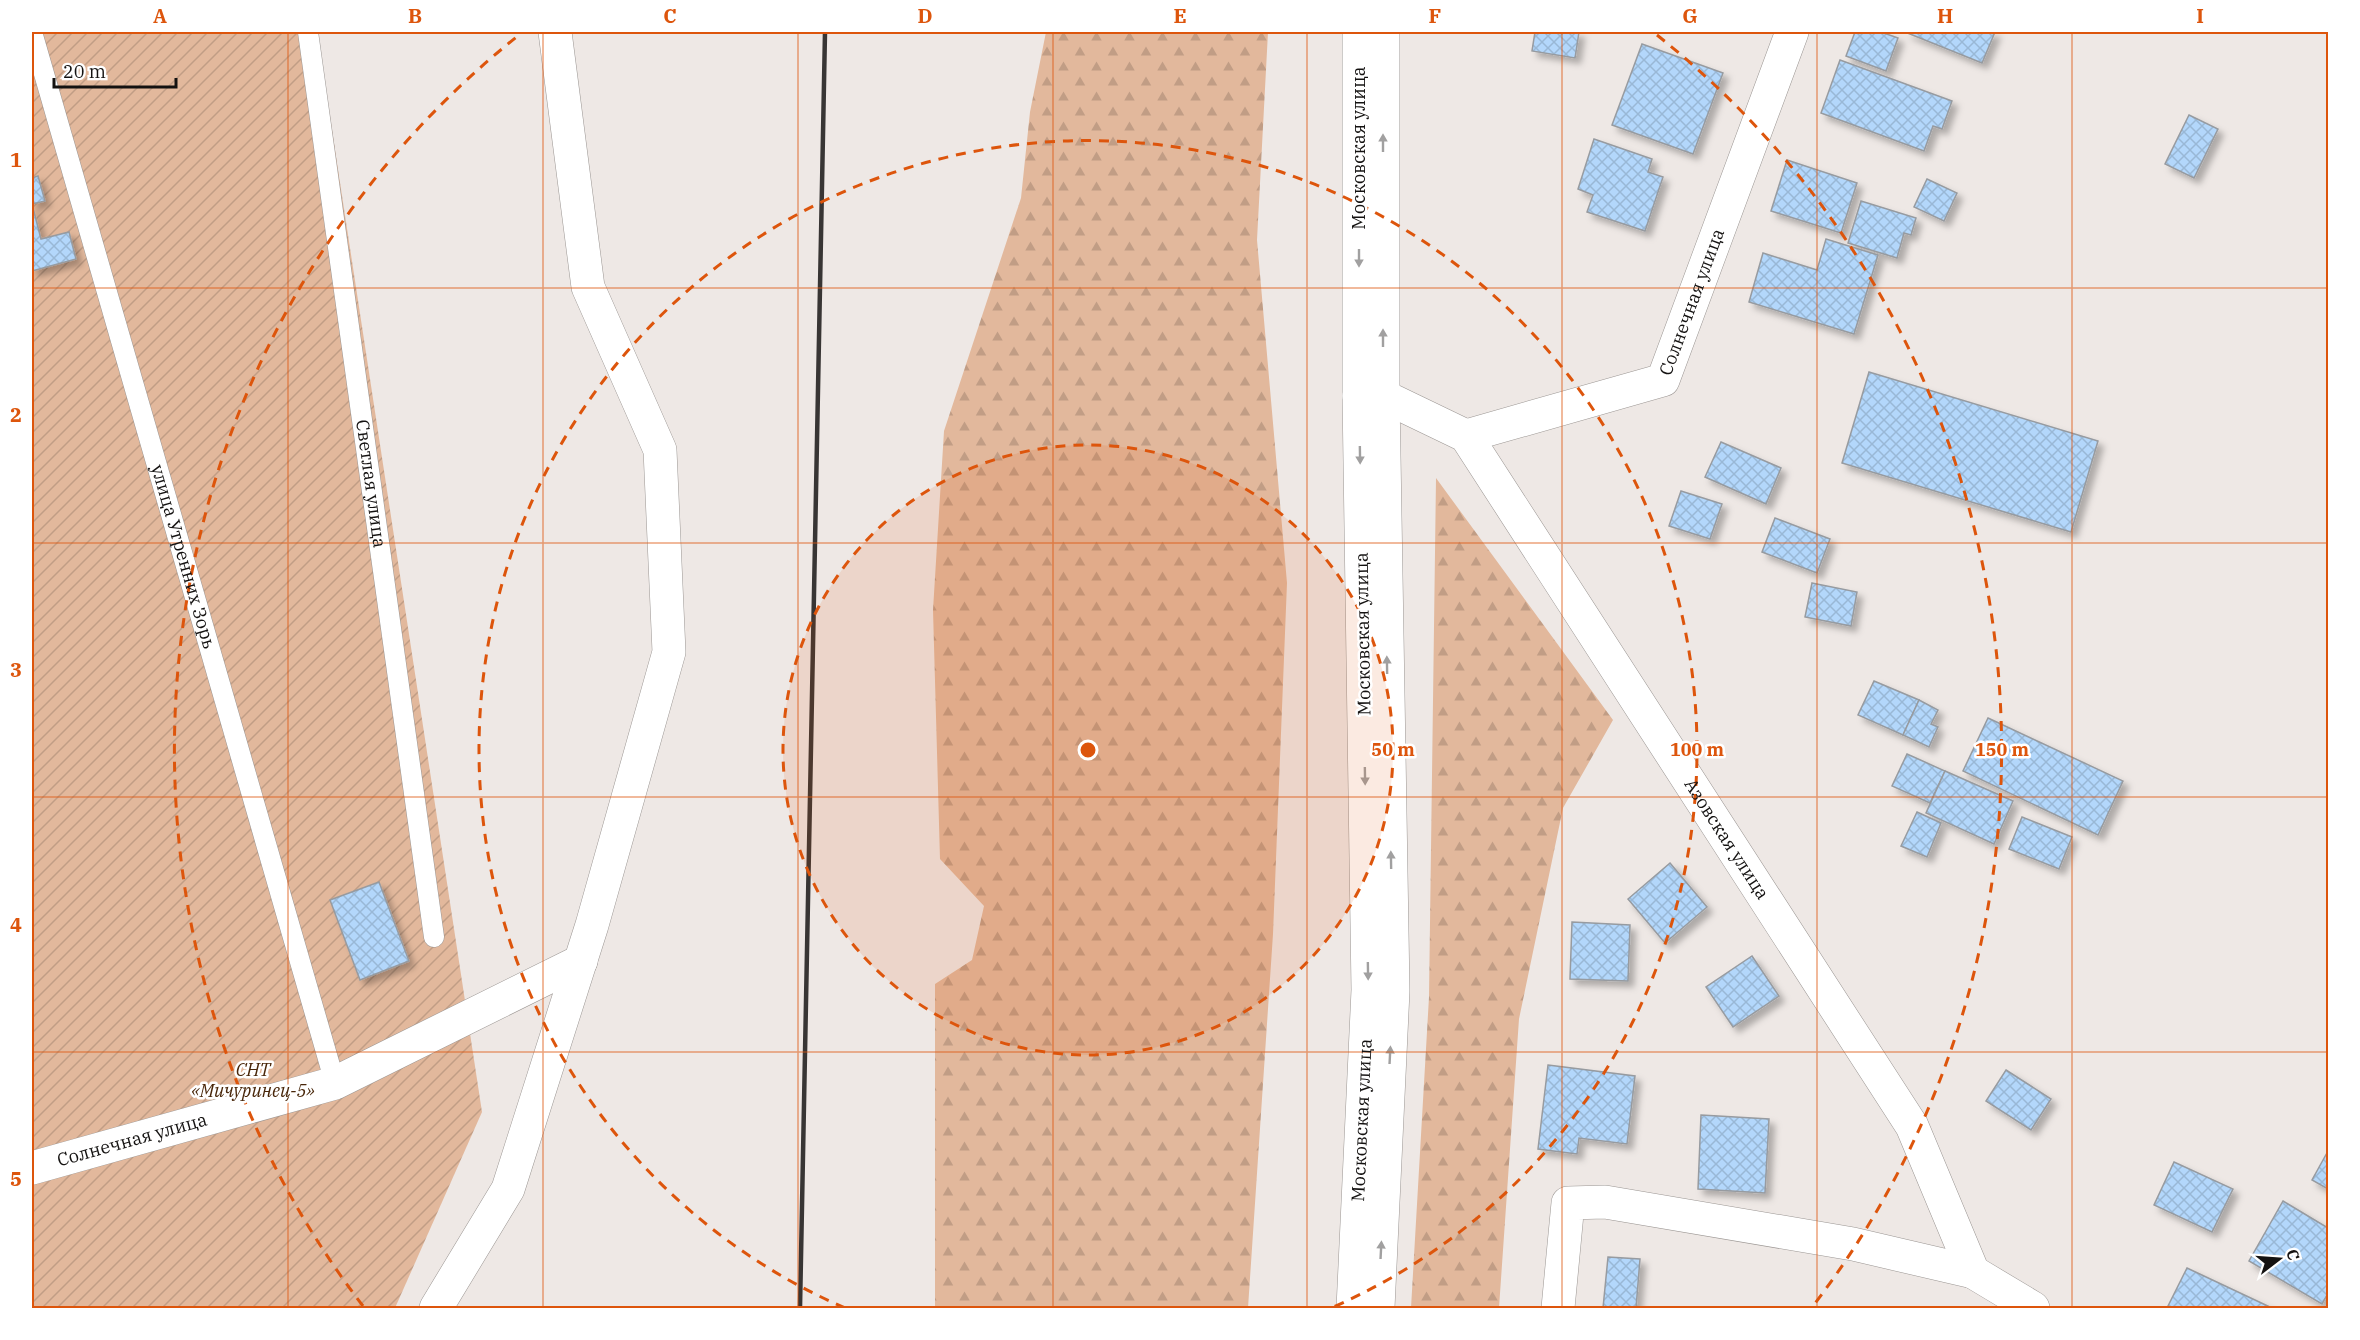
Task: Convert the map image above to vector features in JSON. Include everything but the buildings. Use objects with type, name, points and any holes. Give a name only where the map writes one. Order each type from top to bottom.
[{"type":"street","points":[[436,1308],[508,1189],[580,962],[669,652],[660,450],[588,287],[555,32]]},
{"type":"street","name":"Московская улица","points":[[1359,32],[1393,991],[1378,1308]]},
{"type":"street","name":"Московская улица","points":[[1353,1308],[1368,990],[1371,396],[1383,32]]},
{"type":"street","name":"Солнечная улица","points":[[1466,436],[1664,380],[1792,32]]},
{"type":"street","points":[[1371,396],[1466,436]]},
{"type":"street","name":"Азовская улица","points":[[1466,436],[1912,1126],[1973,1272]]},
{"type":"street","name":"Солнечная улица","points":[[32,1168],[335,1083],[580,962]]},
{"type":"street","points":[[1558,1308],[1568,1203],[1605,1202],[1853,1244],[1973,1272],[2033,1308]]},
{"type":"lane","name":"улица Утренних Зорь","points":[[32,32],[335,1083]]},
{"type":"lane","name":"Светлая улица","points":[[308,32],[434,937]]},
{"type":"green space","name":"СНТ «Мичуринец-5»","points":[[32,32],[317,32],[482,1112],[395,1308],[32,1308]]},
{"type":"green space","points":[[1046,32],[1268,32],[1257,240],[1287,583],[1273,934],[1248,1308],[935,1308],[935,984],[972,960],[984,906],[940,859],[933,610],[944,431],[1021,198],[1030,112]]},
{"type":"green space","points":[[1436,478],[1613,720],[1563,808],[1519,1019],[1499,1308],[1411,1308],[1429,997]]},
{"type":"railway","points":[[800,1308],[825,32]]}]
